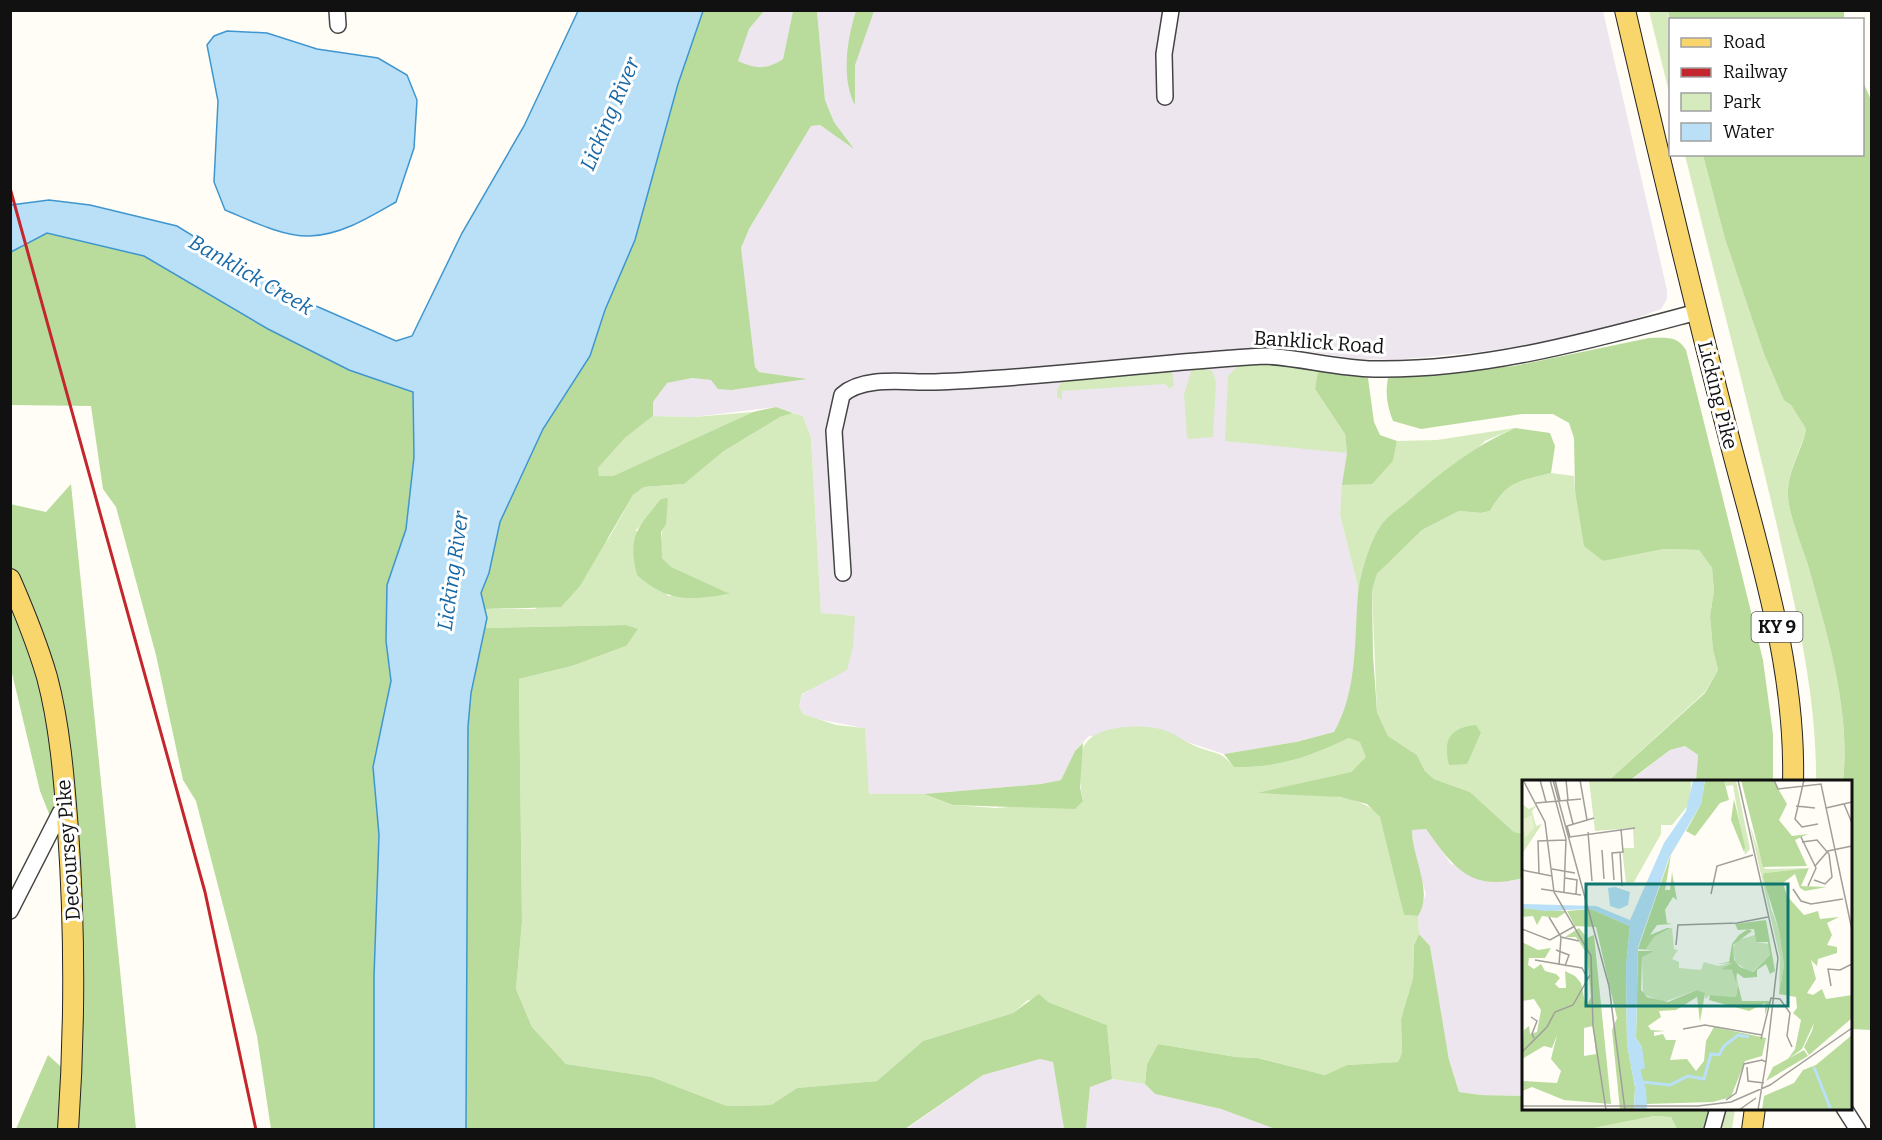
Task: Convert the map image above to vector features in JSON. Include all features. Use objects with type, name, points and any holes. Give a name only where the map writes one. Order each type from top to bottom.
[{"type":"main road","name":"Licking Pike","points":[[1625,10],[1783,658],[1791,722],[1793,780]]},
{"type":"main road","name":"Decoursey Pike","points":[[10,579],[30,625],[47,677],[56,716],[66,808],[74,981],[68,1130]]},
{"type":"main road","points":[[1752,1130],[1755,1110]]},
{"type":"street","points":[[1165,97],[1164,54],[1171,10]]},
{"type":"street","name":"Banklick Road","points":[[843,573],[834,431],[838,404],[847,390],[873,383],[969,380],[1265,356],[1299,358],[1361,368],[1411,367],[1539,352],[1697,312]]},
{"type":"street","points":[[10,911],[15,889],[60,813],[66,808]]},
{"type":"street","points":[[1712,1130],[1717,1110]]},
{"type":"street","points":[[1845,1110],[1858,1130]]},
{"type":"shaded area","points":[[764,11],[793,11],[783,59],[773,66],[757,69],[737,61],[749,29]]},
{"type":"shaded area","points":[[817,11],[1603,11],[1667,290],[1667,299],[1661,309],[1629,321],[1553,341],[1480,352],[1395,360],[1357,359],[1298,350],[1263,351],[843,387],[863,393],[873,388],[1250,362],[1318,370],[1315,389],[1347,453],[1340,515],[1359,591],[1354,670],[1345,712],[1334,732],[1296,742],[1224,754],[1184,741],[1089,736],[1075,751],[1061,780],[1041,784],[924,794],[869,794],[864,728],[817,719],[803,714],[799,706],[802,695],[820,683],[855,616],[821,614],[811,437],[803,416],[776,407],[694,417],[653,416],[653,402],[666,383],[692,378],[711,380],[732,390],[804,379],[759,372],[755,367],[740,248],[811,126],[820,125],[853,148],[834,122],[825,100]]},
{"type":"shaded area","points":[[1685,746],[1698,755],[1696,780],[1632,780],[1670,750]]},
{"type":"shaded area","points":[[1426,828],[1451,864],[1510,881],[1522,878],[1522,1096],[1459,1092],[1449,1060],[1430,946],[1419,934],[1418,916],[1426,894],[1414,855],[1412,830]]},
{"type":"shaded area","points":[[1040,1059],[1053,1062],[1064,1129],[905,1130],[983,1075]]},
{"type":"shaded area","points":[[1112,1079],[1145,1084],[1155,1094],[1221,1109],[1278,1129],[1086,1130],[1090,1086]]},
{"type":"green space","points":[[703,11],[764,11],[749,29],[738,61],[750,66],[766,67],[783,59],[793,11],[817,11],[825,100],[834,122],[854,149],[820,125],[811,126],[749,229],[741,248],[755,367],[759,372],[807,379],[732,390],[718,389],[711,380],[692,378],[667,383],[653,402],[653,416],[625,438],[598,468],[599,476],[613,476],[753,412],[776,407],[793,413],[780,417],[724,451],[684,484],[644,487],[633,495],[580,586],[561,607],[485,609],[481,593],[489,573],[500,522],[543,429],[590,356],[664,137],[678,84]]},
{"type":"green space","points":[[856,11],[874,11],[855,65],[855,105],[848,83],[847,58]]},
{"type":"green space","points":[[1649,11],[1668,11],[1669,92]]},
{"type":"green space","points":[[1668,11],[1844,11],[1844,18],[1669,18]]},
{"type":"green space","points":[[1864,84],[1872,102],[1871,1030],[1852,1029],[1852,780],[1843,780],[1844,727],[1836,672],[1788,495],[1792,469],[1806,429],[1791,405],[1784,400],[1764,354],[1725,239],[1703,156],[1864,156]]},
{"type":"green space","points":[[1685,156],[1703,156],[1725,239],[1764,354],[1784,399],[1791,405],[1806,429],[1792,469],[1788,495],[1790,511],[1808,565],[1836,672],[1844,727],[1843,780],[1816,780],[1813,717],[1804,653],[1766,480]]},
{"type":"green space","points":[[47,233],[144,256],[349,370],[413,392],[414,457],[406,530],[387,585],[386,641],[391,681],[373,767],[379,835],[374,976],[374,1129],[271,1129],[257,1036],[196,801],[183,780],[156,655],[116,507],[103,489],[91,406],[11,405],[11,252]]},
{"type":"green space","points":[[1649,338],[1675,340],[1686,350],[1763,660],[1773,734],[1773,780],[1696,780],[1698,755],[1685,746],[1670,750],[1630,780],[1609,780],[1705,693],[1718,670],[1713,650],[1710,616],[1714,591],[1712,568],[1699,550],[1664,549],[1603,561],[1584,546],[1575,490],[1574,438],[1569,423],[1553,414],[1522,414],[1421,429],[1393,421],[1387,394],[1388,378],[1514,366]]},
{"type":"green space","points":[[1250,362],[1318,370],[1315,389],[1345,434],[1347,453],[1225,441],[1228,376],[1240,363]]},
{"type":"green space","points":[[1202,368],[1212,371],[1216,381],[1213,437],[1190,439],[1187,437],[1184,394],[1192,369]]},
{"type":"green space","points":[[1166,370],[1172,372],[1174,385],[1170,389],[1165,384],[1062,391],[1062,400],[1057,397],[1057,389],[1065,378]]},
{"type":"green space","points":[[1318,370],[1368,378],[1374,422],[1380,435],[1397,441],[1393,461],[1372,484],[1342,485],[1347,453],[1345,434],[1315,389]]},
{"type":"green space","points":[[753,412],[613,476],[599,477],[598,468],[625,438],[653,416],[694,417]]},
{"type":"green space","points":[[793,413],[803,416],[811,437],[821,613],[855,616],[853,647],[847,670],[802,694],[799,706],[803,714],[836,725],[865,728],[869,794],[924,794],[953,805],[996,808],[1083,801],[1079,771],[1080,759],[1088,740],[1109,729],[1126,727],[1157,728],[1167,731],[1201,749],[1221,755],[1234,767],[1265,766],[1293,760],[1349,738],[1361,742],[1367,757],[1351,772],[1260,793],[1341,797],[1370,807],[1383,823],[1404,915],[1418,916],[1419,934],[1414,945],[1413,978],[1401,1019],[1402,1053],[1398,1062],[1347,1065],[1325,1075],[1259,1058],[1236,1057],[1158,1044],[1147,1064],[1145,1084],[1112,1079],[1107,1025],[1048,1002],[1028,1000],[1013,1013],[923,1041],[877,1081],[797,1088],[771,1105],[727,1106],[652,1077],[566,1064],[532,1027],[516,989],[522,922],[519,679],[572,666],[626,646],[625,625],[485,628],[487,618],[485,609],[535,609],[609,538],[633,495],[644,487],[684,484],[724,451],[780,417]],"holes":[[[668,498],[662,536],[662,558],[670,567],[728,595],[668,596],[636,530]]]},
{"type":"green space","points":[[1515,428],[1485,441],[1366,560],[1359,591],[1340,515],[1342,485],[1372,483],[1393,461],[1397,441],[1437,440]]},
{"type":"green space","points":[[1515,428],[1550,433],[1555,446],[1551,473],[1515,484],[1502,493],[1490,511],[1481,513],[1459,511],[1422,530],[1377,574],[1372,591],[1373,655],[1377,712],[1388,736],[1417,755],[1425,771],[1434,779],[1470,792],[1514,832],[1522,834],[1522,878],[1505,882],[1476,879],[1455,865],[1426,829],[1412,830],[1424,896],[1418,916],[1404,915],[1380,817],[1367,804],[1340,797],[1257,793],[1351,772],[1366,757],[1360,742],[1349,738],[1307,756],[1265,766],[1234,767],[1224,754],[1296,742],[1334,732],[1342,716],[1354,665],[1361,577],[1366,558],[1378,531],[1390,515],[1445,471],[1500,435]]},
{"type":"green space","points":[[1551,473],[1574,476],[1575,490],[1602,561],[1664,549],[1699,550],[1712,568],[1714,591],[1710,616],[1713,650],[1718,670],[1705,692],[1609,780],[1522,780],[1522,834],[1514,832],[1470,792],[1434,779],[1425,771],[1417,755],[1388,736],[1377,712],[1372,591],[1377,574],[1422,530],[1459,511],[1481,513],[1490,511],[1502,493],[1522,481]],"holes":[[[1481,733],[1474,748],[1450,736]]]},
{"type":"green space","points":[[71,484],[136,1129],[16,1129],[48,1055],[71,1076],[71,869],[40,791],[11,669],[10,504],[46,512]]},
{"type":"green space","points":[[668,498],[666,524],[661,532],[662,558],[671,567],[730,594],[703,598],[670,595],[659,591],[637,575],[633,550],[637,533],[646,517],[661,499]]},
{"type":"green space","points":[[625,625],[638,629],[626,646],[572,666],[519,679],[522,922],[516,989],[532,1027],[566,1064],[652,1077],[727,1106],[771,1105],[797,1088],[877,1081],[923,1041],[1013,1013],[1039,994],[1048,1002],[1107,1025],[1112,1079],[1090,1087],[1086,1129],[1064,1129],[1053,1062],[1040,1059],[983,1075],[905,1129],[466,1130],[468,727],[471,693],[485,628]]},
{"type":"green space","points":[[1476,725],[1481,733],[1467,764],[1449,765],[1447,749],[1450,737],[1460,729]]},
{"type":"green space","points":[[1083,743],[1080,787],[1083,801],[1075,809],[953,805],[924,794],[1041,784],[1061,780],[1075,751]]},
{"type":"green space","points":[[1419,934],[1430,946],[1449,1060],[1459,1092],[1522,1096],[1522,1110],[1711,1110],[1706,1130],[1677,1129],[1671,1117],[1654,1116],[1584,1130],[1278,1130],[1221,1109],[1155,1094],[1145,1084],[1147,1064],[1158,1044],[1236,1057],[1258,1058],[1325,1075],[1347,1065],[1398,1062],[1402,1053],[1401,1019],[1413,978],[1414,945]]},
{"type":"green space","points":[[1725,1110],[1735,1110],[1732,1129],[1719,1130]]},
{"type":"green space","points":[[1654,1116],[1671,1117],[1677,1129],[1584,1130]]},
{"type":"water","points":[[578,11],[703,11],[678,84],[635,240],[605,310],[590,356],[543,429],[500,522],[489,573],[481,593],[487,618],[471,693],[468,727],[466,1129],[374,1129],[374,976],[379,835],[373,767],[391,681],[386,641],[387,585],[406,529],[414,457],[413,392],[349,370],[268,329],[144,256],[47,233],[11,252],[11,205],[49,200],[90,205],[177,226],[284,292],[396,341],[412,336],[462,233],[524,126]]},
{"type":"water","points":[[227,31],[267,33],[317,49],[378,58],[407,75],[417,100],[414,148],[396,202],[344,229],[310,236],[278,231],[225,210],[214,182],[218,101],[207,45],[214,36]]},
{"type":"railway","points":[[10,188],[205,892],[256,1130]]},
{"type":"water label","name":"Licking River","points":[[610,114]]},
{"type":"water label","name":"Banklick Creek","points":[[251,275]]},
{"type":"water label","name":"Licking River","points":[[453,571]]}]
